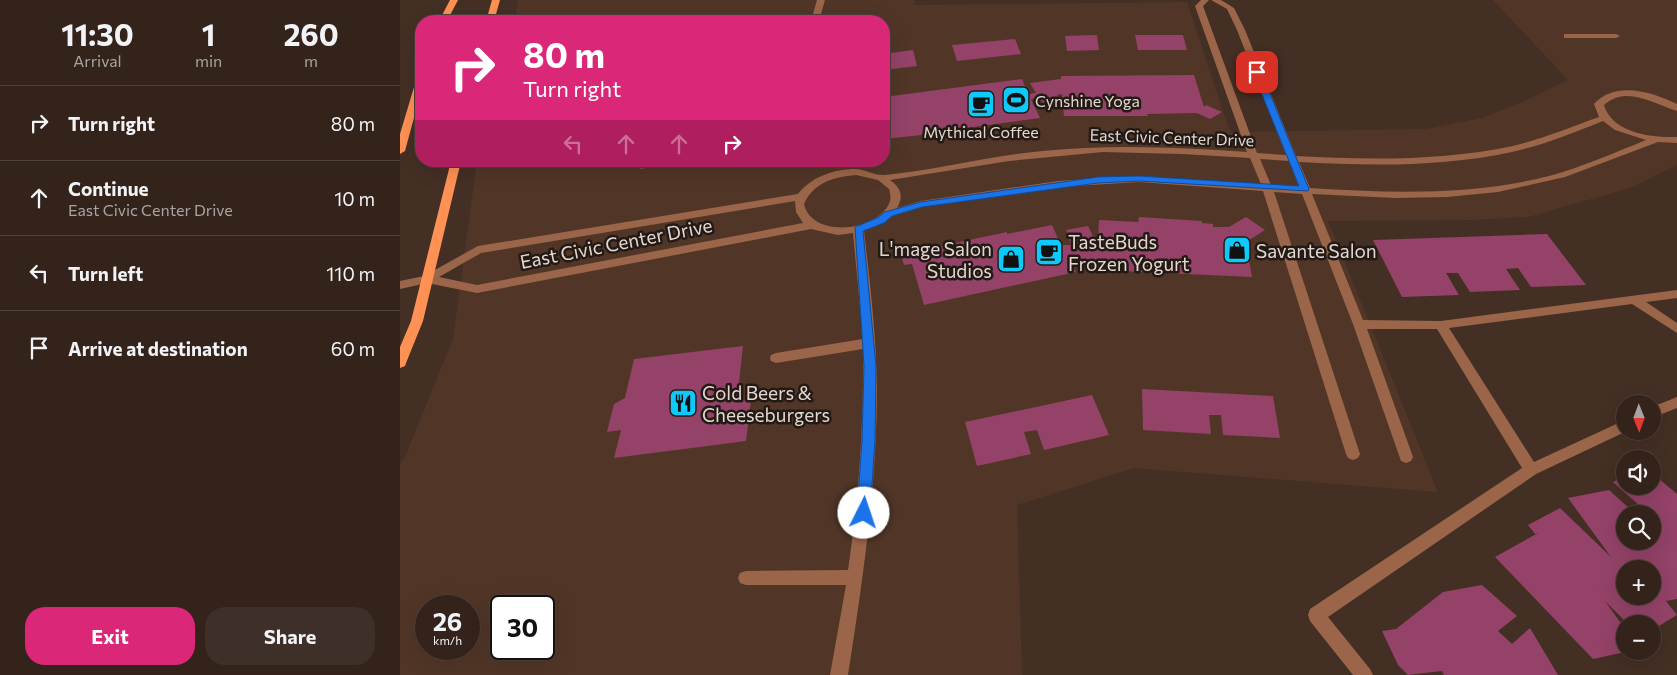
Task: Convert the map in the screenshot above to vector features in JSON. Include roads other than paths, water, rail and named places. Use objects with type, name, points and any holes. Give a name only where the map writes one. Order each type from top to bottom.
[{"type":"main road","points":[[446,15],[454,0]]},
{"type":"main road","points":[[492,15],[496,0]]},
{"type":"main road","points":[[400,152],[415,98]]},
{"type":"main road","points":[[400,363],[417,321],[455,167]]},
{"type":"street","points":[[817,15],[822,0]]},
{"type":"street","points":[[1205,0],[1200,6],[1253,155],[1267,187],[1353,454]]},
{"type":"street","points":[[1215,0],[1230,8],[1241,30],[1359,324],[1406,457]]},
{"type":"street","points":[[1567,36],[1616,36]]},
{"type":"street","points":[[1675,142],[1655,140],[1625,131],[1604,118],[1599,111],[1599,104],[1603,99],[1612,95],[1623,94],[1644,96],[1677,108]]},
{"type":"street","name":"East Civic Center Drive","points":[[884,178],[1046,152],[1093,149],[1135,149],[1386,163],[1478,155],[1512,149],[1553,137],[1604,118]]},
{"type":"street","points":[[889,214],[921,204],[1098,180],[1148,179],[1400,194],[1500,188],[1549,179],[1655,140]]},
{"type":"street","points":[[838,167],[840,173]]},
{"type":"street","points":[[856,172],[884,178],[893,185],[897,194],[896,204],[889,214],[881,220],[858,229],[833,231],[812,225],[800,212],[799,204],[802,197],[816,182],[840,173],[856,172]]},
{"type":"street","name":"East Civic Center Drive","points":[[400,285],[427,279],[478,250],[802,197]]},
{"type":"street","name":"East Civic Center Drive","points":[[427,279],[477,289],[812,225]]},
{"type":"street","points":[[839,675],[856,577],[868,440],[869,343],[858,229]]},
{"type":"street","points":[[1359,324],[1441,325],[1677,294]]},
{"type":"street","points":[[1634,300],[1677,329]]},
{"type":"street","points":[[1441,325],[1531,470]]},
{"type":"street","points":[[776,358],[869,343]]},
{"type":"street","points":[[1661,409],[1677,402]]},
{"type":"street","points":[[1364,675],[1316,615],[1531,470],[1616,430]]},
{"type":"street","points":[[746,578],[856,577]]},
{"type":"place","name":"Cynshine Yoga","points":[[1016,100]]},
{"type":"place","name":"Mythical Coffee","points":[[981,104]]},
{"type":"place","name":"Savante Salon","points":[[1237,250]]},
{"type":"place","name":"TasteBuds Frozen Yogurt","points":[[1049,252]]},
{"type":"place","name":"L'mage Salon Studios","points":[[1011,259]]},
{"type":"place","name":"Cold Beers & Cheeseburgers","points":[[683,403]]}]
